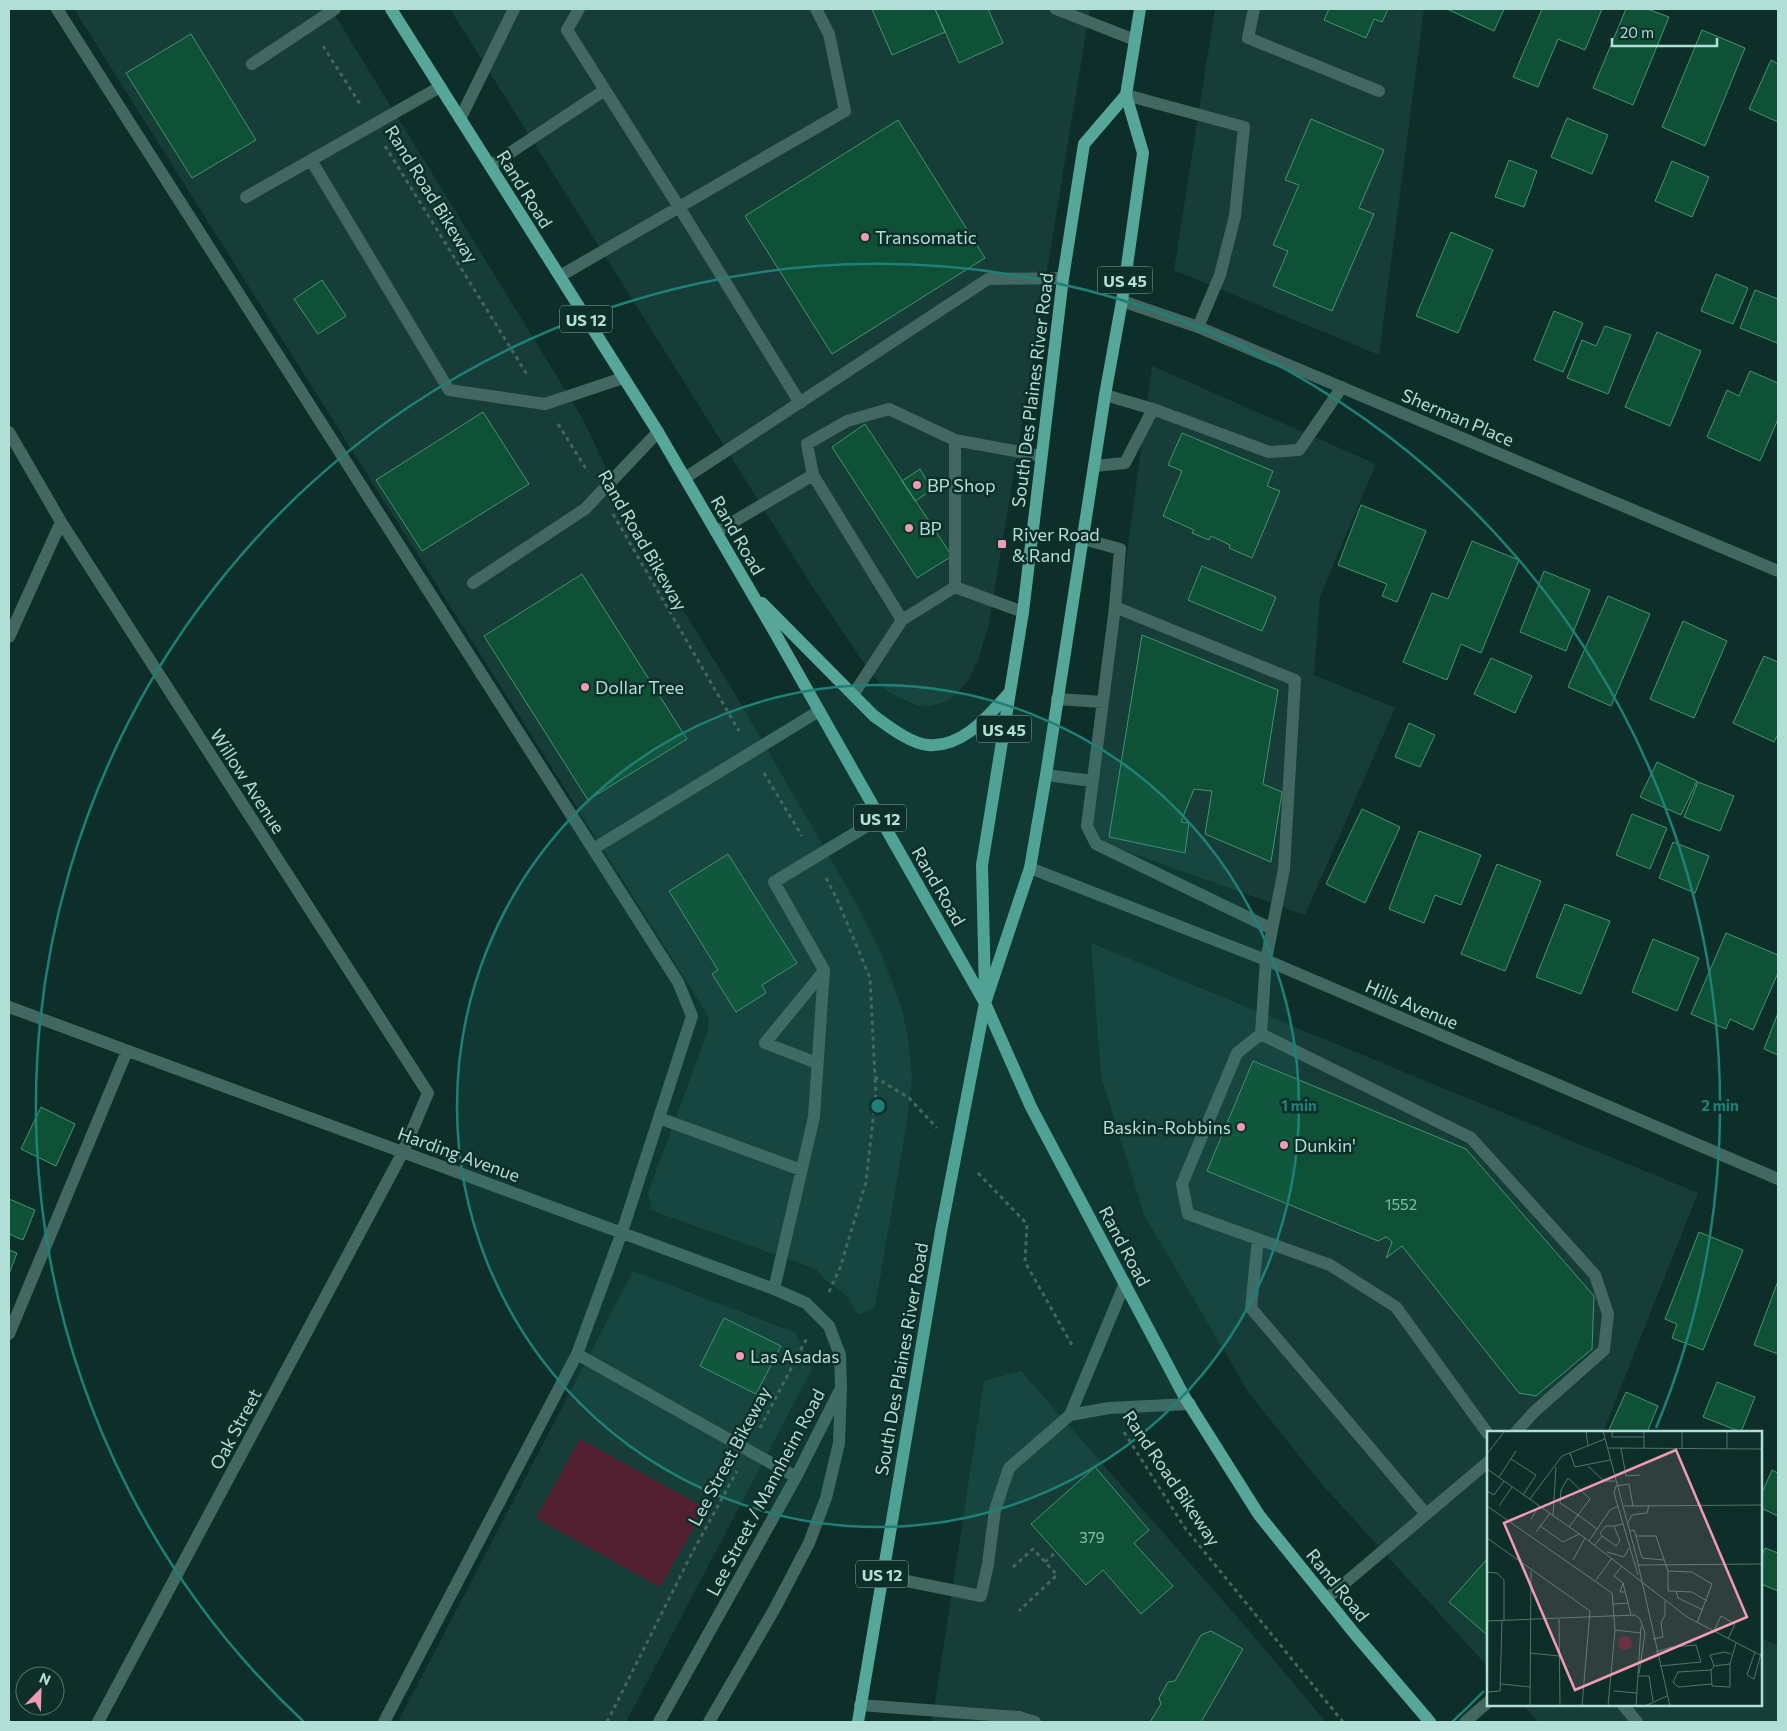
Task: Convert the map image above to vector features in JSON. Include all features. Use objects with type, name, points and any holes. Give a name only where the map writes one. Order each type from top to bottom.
[{"type":"main road","name":"Rand Road","points":[[391,9],[658,432],[819,711],[985,1003],[1031,1107],[1190,1404],[1259,1515],[1326,1599],[1430,1722]]},
{"type":"main road","name":"South Des Plaines River Road","points":[[858,1722],[941,1231],[985,1003],[1030,868],[1046,775],[1144,153],[1126,95],[1140,9]]},
{"type":"main road","name":"South Des Plaines River Road","points":[[985,1003],[982,865],[1023,612],[1063,278],[1084,144],[1126,95]]},
{"type":"main road","points":[[748,588],[874,716],[894,730],[927,745],[942,744],[958,739],[984,720],[1010,692]]},
{"type":"street","points":[[57,9],[678,982],[692,1016],[622,1232],[577,1354],[384,1722]]},
{"type":"street","points":[[252,64],[336,9]]},
{"type":"street","points":[[460,119],[514,9]]},
{"type":"street","points":[[579,9],[567,30],[800,403]]},
{"type":"street","points":[[560,276],[844,111],[829,34],[816,9]]},
{"type":"street","points":[[1056,9],[1135,40]]},
{"type":"street","points":[[1254,9],[1248,38],[1379,90]]},
{"type":"street","points":[[246,197],[440,87]]},
{"type":"street","points":[[490,166],[605,90]]},
{"type":"street","points":[[1126,95],[1244,127],[1236,216],[1220,274],[1198,326]]},
{"type":"street","points":[[312,160],[449,390],[545,404],[623,378]]},
{"type":"street","points":[[685,478],[988,279],[1063,278]]},
{"type":"street","name":"Sherman Place","points":[[1122,300],[1198,326],[1778,571]]},
{"type":"street","points":[[1105,395],[1153,409],[1269,452],[1299,450],[1342,387]]},
{"type":"street","points":[[902,620],[813,475],[807,444],[847,421],[889,409],[955,440],[1041,456]]},
{"type":"street","points":[[1094,466],[1125,463],[1153,409]]},
{"type":"street","name":"Willow Avenue","points":[[9,432],[61,522],[428,1093],[403,1152]]},
{"type":"street","points":[[473,583],[585,509],[658,432]]},
{"type":"street","points":[[955,440],[955,587]]},
{"type":"street","points":[[716,532],[813,475]]},
{"type":"street","points":[[9,637],[61,522]]},
{"type":"street","points":[[1083,539],[1120,549],[1115,607],[1087,826],[1096,844],[1272,929]]},
{"type":"street","points":[[955,587],[1023,612]]},
{"type":"street","points":[[853,695],[902,620],[955,587]]},
{"type":"street","points":[[1115,607],[1295,680],[1284,869],[1266,960],[1261,1034],[1238,1053],[1182,1184],[1188,1214],[1330,1265],[1396,1307],[1487,1433]]},
{"type":"street","points":[[1057,700],[1103,702]]},
{"type":"street","points":[[593,849],[819,711]]},
{"type":"street","points":[[1046,775],[1092,781]]},
{"type":"street","points":[[774,1289],[814,1116],[824,970],[774,882],[880,818]]},
{"type":"street","name":"Hills Avenue","points":[[1030,868],[1266,960],[1778,1179]]},
{"type":"street","points":[[817,1063],[765,1043],[824,970]]},
{"type":"street","name":"Harding Avenue","points":[[9,1008],[622,1232],[774,1289],[806,1303],[829,1326],[840,1355],[841,1387]]},
{"type":"street","points":[[1261,1034],[1471,1138],[1595,1275],[1608,1314],[1604,1350],[1534,1412],[1517,1431]]},
{"type":"street","points":[[9,1334],[127,1051]]},
{"type":"street","points":[[659,1118],[802,1170]]},
{"type":"street","name":"Oak Street","points":[[98,1722],[403,1152]]},
{"type":"street","points":[[1258,1239],[1251,1308],[1426,1514]]},
{"type":"street","points":[[882,1576],[981,1596],[988,1564],[995,1510],[1009,1468],[1070,1415],[1125,1283]]},
{"type":"street","points":[[577,1354],[796,1477]]},
{"type":"street","name":"Lee Street / Mannheim Road","points":[[658,1722],[796,1477],[841,1387]]},
{"type":"street","name":"Lee Street / Mannheim Road","points":[[709,1722],[775,1608],[808,1543],[823,1507],[839,1443],[841,1387]]},
{"type":"street","points":[[1070,1415],[1109,1408],[1190,1404]]},
{"type":"street","points":[[1326,1599],[1487,1463]]},
{"type":"street","points":[[1464,1722],[1487,1703]]},
{"type":"street","points":[[860,1705],[1019,1717],[1035,1722]]},
{"type":"street","points":[[1623,1706],[1636,1722]]},
{"type":"path","name":"Rand Road Bikeway","points":[[310,25],[600,492],[752,753],[816,858],[837,899],[870,978],[875,1077]]},
{"type":"path","points":[[875,1077],[909,1098]]},
{"type":"path","name":"Lee Street Bikeway","points":[[607,1722],[819,1315],[840,1268],[866,1182],[876,1093],[875,1077]]},
{"type":"path","points":[[1027,1224],[1025,1262],[1088,1372]]},
{"type":"path","name":"Rand Road Bikeway","points":[[1109,1408],[1185,1528],[1343,1722]]},
{"type":"path","points":[[981,1596],[1033,1549],[1057,1576],[1019,1611]]},
{"type":"path","points":[[1045,1562],[1056,1552]]},
{"type":"shaded area","points":[[74,9],[331,9],[582,418],[645,548],[738,699],[852,896],[881,953],[902,1009],[908,1038],[912,1077],[907,1121],[875,1308],[858,1315],[847,1296],[824,1279],[816,1269],[651,1209],[648,1193],[708,1030],[707,1014]]},
{"type":"shaded area","points":[[450,9],[1090,9],[989,624],[978,661],[968,680],[957,694],[944,702],[931,706],[916,705],[890,693],[872,675],[814,589]]},
{"type":"shaded area","points":[[1215,9],[1424,9],[1379,355],[1174,270]]},
{"type":"shaded area","points":[[1152,366],[1376,464],[1320,596],[1314,675],[1395,708],[1305,915],[1103,843],[1091,823]]},
{"type":"shaded area","points":[[1091,943],[1698,1193],[1604,1430],[1606,1431],[1487,1431],[1487,1666],[1320,1482],[1249,1393],[1144,1215],[1101,1076]]},
{"type":"shaded area","points":[[633,1271],[796,1333],[812,1369],[626,1722],[398,1722]]},
{"type":"shaded area","points":[[1021,1371],[1246,1627],[1326,1722],[932,1722],[984,1381]]},
{"type":"shaded area","points":[[580,1439],[705,1508],[660,1587],[536,1518]]},
{"type":"shaded area","points":[[1762,1638],[1778,1646],[1778,1722],[1538,1722],[1524,1706],[1762,1706]]},
{"type":"building","points":[[872,9],[935,9],[945,32],[892,55]]},
{"type":"building","points":[[935,9],[988,9],[1003,43],[959,63]]},
{"type":"building","points":[[1329,9],[1388,9],[1382,22],[1374,19],[1366,38],[1324,20]]},
{"type":"building","points":[[1447,9],[1504,9],[1494,31]]},
{"type":"building","points":[[1542,9],[1602,9],[1585,50],[1558,39],[1538,87],[1513,77]]},
{"type":"building","points":[[1626,9],[1647,9],[1669,17],[1633,105],[1593,88]]},
{"type":"building","points":[[1702,30],[1745,48],[1705,146],[1662,127]]},
{"type":"building","points":[[191,34],[256,140],[192,178],[126,73]]},
{"type":"building","points":[[1771,60],[1778,64],[1778,122],[1749,109]]},
{"type":"building","points":[[1567,118],[1608,135],[1592,174],[1551,157]]},
{"type":"building","points":[[1311,119],[1384,150],[1359,208],[1374,214],[1332,311],[1273,286],[1288,251],[1273,245],[1299,185],[1285,180]]},
{"type":"building","name":"Transomatic","points":[[898,120],[985,258],[832,354],[745,216]]},
{"type":"building","points":[[1509,160],[1537,171],[1524,207],[1495,197]]},
{"type":"building","points":[[1672,161],[1709,177],[1692,217],[1655,201]]},
{"type":"building","points":[[1451,232],[1493,250],[1458,333],[1416,316]]},
{"type":"building","points":[[1716,274],[1748,288],[1733,324],[1701,311]]},
{"type":"building","points":[[322,280],[346,316],[318,334],[294,299]]},
{"type":"building","points":[[1755,290],[1778,299],[1777,343],[1740,328]]},
{"type":"building","points":[[1554,311],[1583,323],[1563,372],[1534,360]]},
{"type":"building","points":[[1605,326],[1631,335],[1608,394],[1567,378],[1582,340],[1596,346]]},
{"type":"building","points":[[1657,332],[1701,351],[1670,426],[1625,407]]},
{"type":"building","points":[[1750,371],[1778,383],[1778,419],[1760,461],[1707,437],[1727,390],[1739,396]]},
{"type":"building","points":[[483,412],[529,484],[422,551],[376,480]]},
{"type":"building","name":"BP","points":[[865,424],[952,556],[917,578],[832,447]]},
{"type":"building","points":[[1182,433],[1273,471],[1267,486],[1280,491],[1252,558],[1229,548],[1230,545],[1211,536],[1209,540],[1192,533],[1194,530],[1163,516],[1182,471],[1168,465]]},
{"type":"building","name":"BP Shop","points":[[920,469],[932,490],[915,501],[902,481]]},
{"type":"building","points":[[1361,505],[1426,531],[1397,602],[1382,596],[1387,584],[1338,565]]},
{"type":"building","points":[[1472,541],[1519,560],[1481,653],[1461,644],[1447,680],[1403,662],[1432,593],[1448,599]]},
{"type":"building","points":[[1202,566],[1276,597],[1262,631],[1188,600]]},
{"type":"building","points":[[1544,571],[1590,590],[1566,651],[1520,632]]},
{"type":"building","name":"Dollar Tree","points":[[582,574],[687,739],[588,800],[484,636]]},
{"type":"building","points":[[1608,596],[1650,614],[1611,706],[1568,687]]},
{"type":"building","points":[[1683,621],[1727,641],[1694,718],[1650,699]]},
{"type":"building","points":[[1142,635],[1278,690],[1263,784],[1282,792],[1271,862],[1205,834],[1212,791],[1194,789],[1181,822],[1189,823],[1185,853],[1109,837]]},
{"type":"building","points":[[1764,656],[1778,662],[1778,734],[1774,742],[1733,723]]},
{"type":"building","points":[[1491,658],[1532,676],[1515,713],[1474,694]]},
{"type":"building","points":[[1409,723],[1435,735],[1420,767],[1395,757]]},
{"type":"building","points":[[1657,762],[1697,781],[1681,815],[1640,797]]},
{"type":"building","points":[[1698,782],[1734,796],[1720,831],[1684,817]]},
{"type":"building","points":[[1362,809],[1400,827],[1365,903],[1326,884]]},
{"type":"building","points":[[1632,814],[1667,828],[1650,869],[1616,855]]},
{"type":"building","points":[[1419,831],[1481,855],[1461,905],[1435,895],[1424,923],[1389,909]]},
{"type":"building","points":[[1673,842],[1709,856],[1695,893],[1659,878]]},
{"type":"building","points":[[728,854],[797,963],[762,985],[766,993],[736,1012],[712,974],[718,970],[669,891]]},
{"type":"building","points":[[1497,864],[1541,881],[1505,971],[1461,954]]},
{"type":"building","points":[[1565,904],[1610,921],[1581,994],[1536,977]]},
{"type":"building","points":[[1726,933],[1778,955],[1778,973],[1753,1030],[1730,1019],[1726,1029],[1691,1014]]},
{"type":"building","points":[[1653,939],[1699,958],[1677,1011],[1632,992]]},
{"type":"building","points":[[1778,1013],[1778,1055],[1764,1049]]},
{"type":"building","points":[[1253,1061],[1466,1149],[1594,1296],[1592,1349],[1536,1396],[1519,1393],[1402,1246],[1386,1258],[1392,1242],[1386,1237],[1378,1241],[1207,1171]]},
{"type":"building","points":[[41,1107],[75,1124],[56,1166],[21,1149]]},
{"type":"building","points":[[9,1199],[35,1210],[23,1240],[9,1234]]},
{"type":"building","points":[[1699,1232],[1743,1250],[1703,1350],[1672,1338],[1677,1324],[1665,1319]]},
{"type":"building","points":[[9,1250],[17,1253],[9,1274]]},
{"type":"building","points":[[1778,1281],[1778,1354],[1754,1345]]},
{"type":"building","name":"Las Asadas","points":[[724,1318],[781,1346],[756,1394],[700,1366]]},
{"type":"building","points":[[1717,1382],[1755,1397],[1741,1431],[1703,1417]]},
{"type":"building","points":[[1626,1392],[1658,1406],[1647,1431],[1608,1431]]},
{"type":"building","points":[[1095,1467],[1149,1530],[1134,1543],[1173,1586],[1141,1614],[1103,1570],[1086,1585],[1031,1524]]},
{"type":"building","points":[[1772,1470],[1778,1473],[1778,1516],[1762,1508],[1762,1493]]},
{"type":"building","points":[[1765,1548],[1778,1553],[1778,1591],[1762,1584],[1762,1556]]},
{"type":"building","points":[[1487,1559],[1487,1633],[1449,1602]]},
{"type":"building","points":[[1211,1631],[1243,1649],[1201,1722],[1150,1722],[1161,1704],[1159,1698],[1168,1682],[1175,1681],[1201,1635]]},
{"type":"place","name":"Transomatic","points":[[865,237]]},
{"type":"place","name":"BP Shop","points":[[917,485]]},
{"type":"place","name":"BP","points":[[909,528]]},
{"type":"place","name":"River Road & Rand","points":[[1002,544]]},
{"type":"place","name":"Dollar Tree","points":[[585,687]]},
{"type":"place","name":"Baskin-Robbins","points":[[1241,1127]]},
{"type":"place","name":"Dunkin'","points":[[1284,1145]]},
{"type":"place","name":"Las Asadas","points":[[740,1356]]}]
